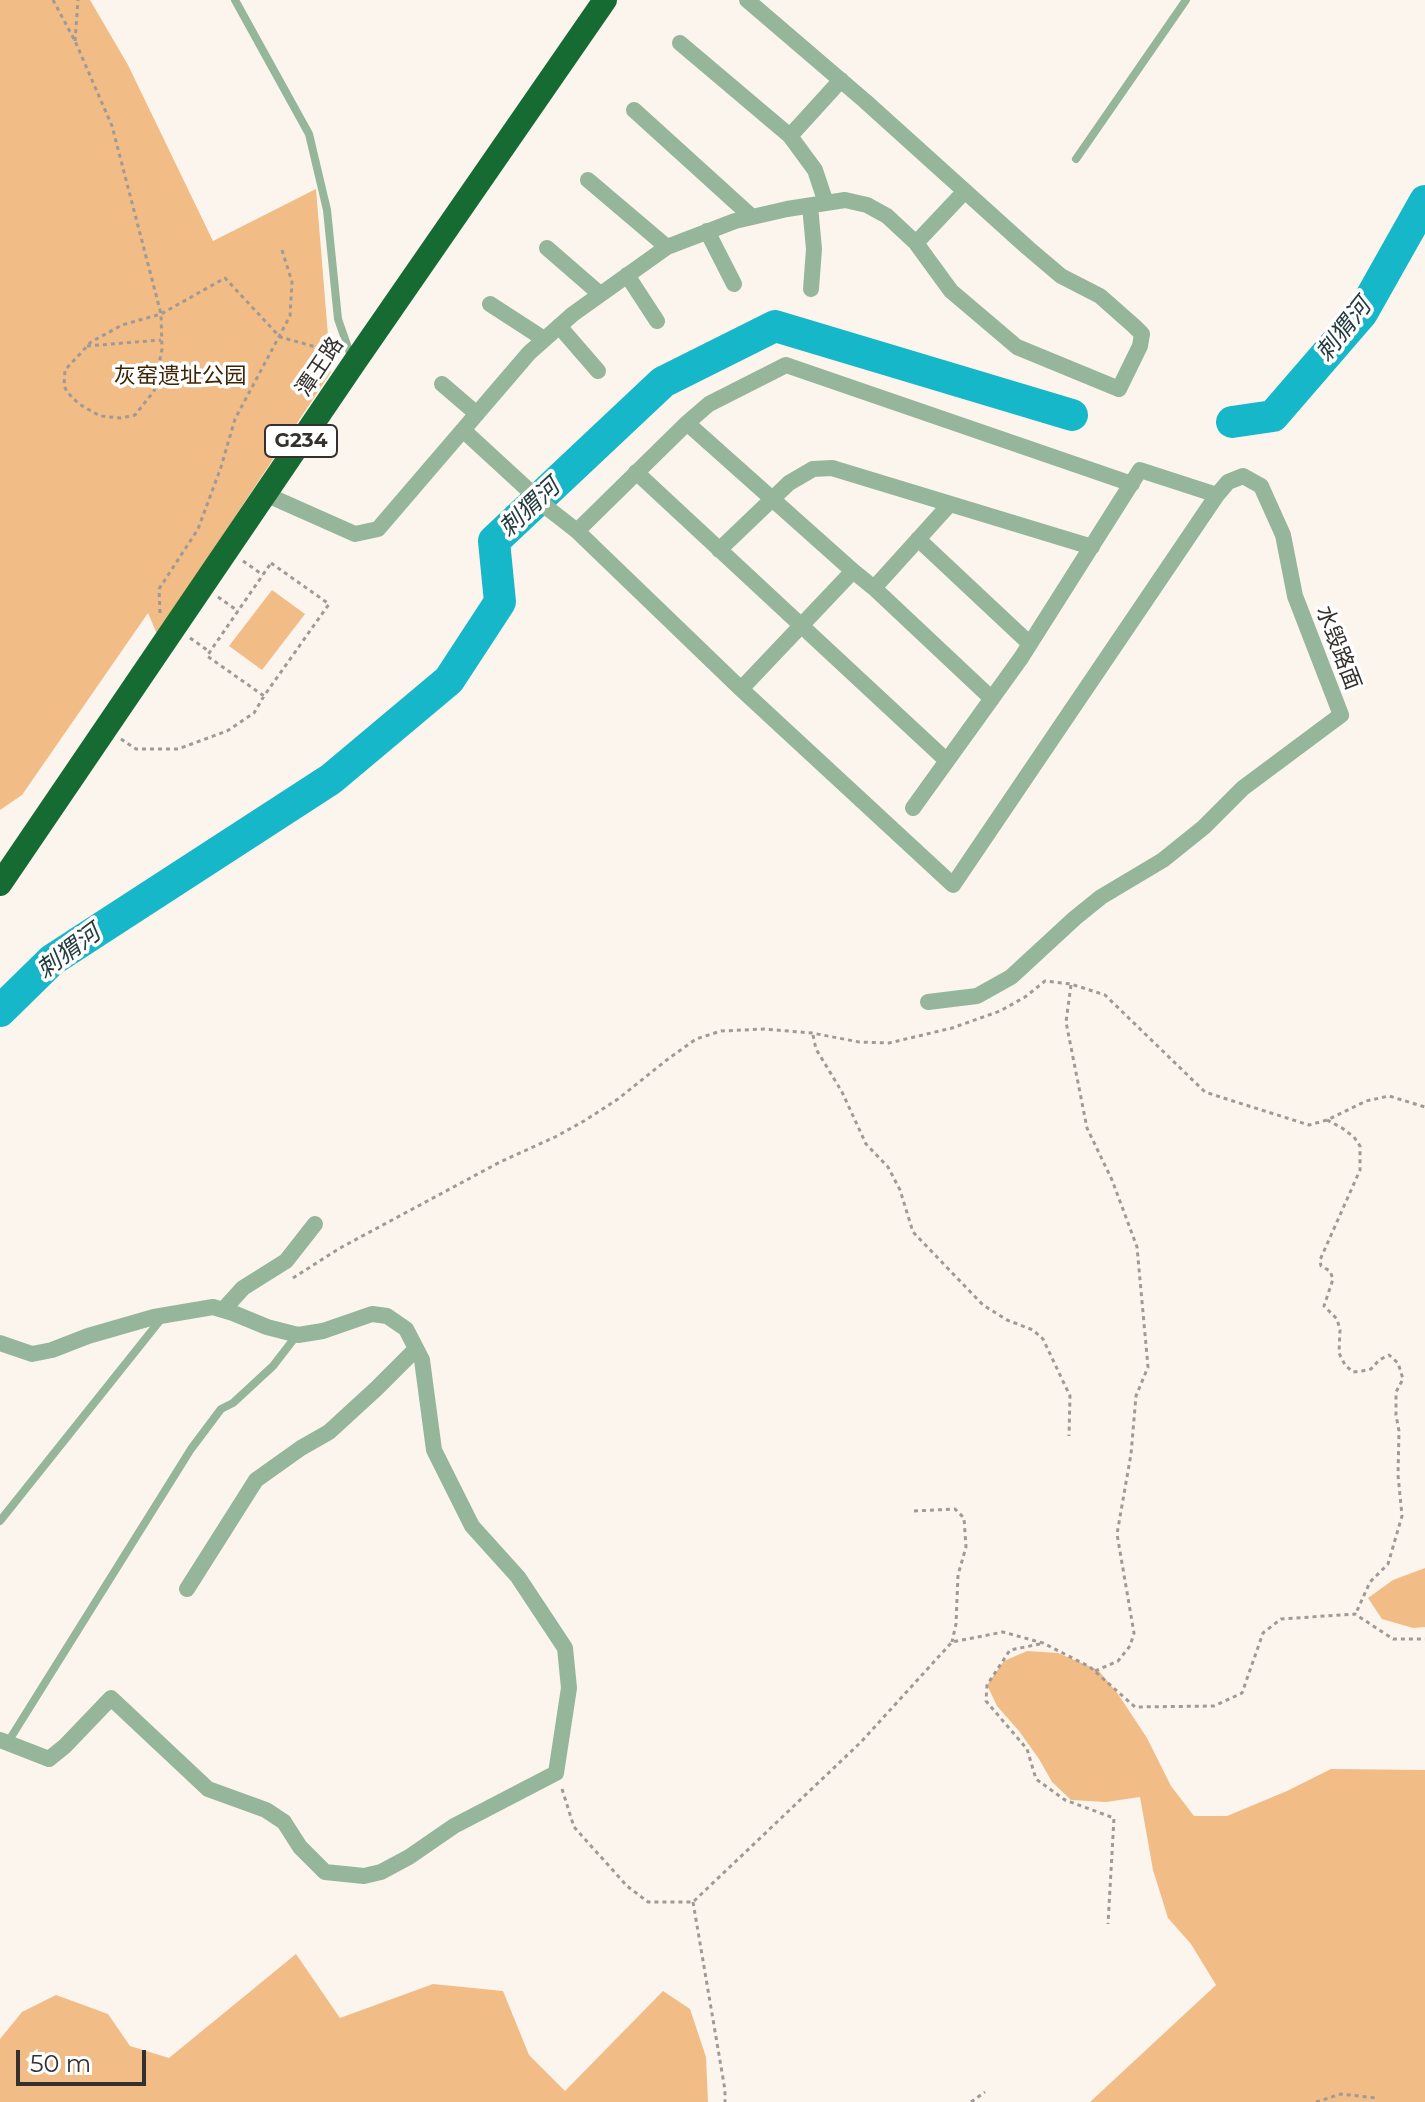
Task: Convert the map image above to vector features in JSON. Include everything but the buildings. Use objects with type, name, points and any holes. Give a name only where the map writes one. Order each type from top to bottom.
[{"type":"highway","name":"潭王路","points":[[0,884],[265,494],[352,359],[605,0]]},
{"type":"street","points":[[265,494],[355,534],[378,529],[529,353],[600,294],[667,247],[707,231],[787,209],[845,200],[867,205],[887,216],[916,243],[951,291],[1017,347],[1119,389],[1140,346],[1142,334],[1100,296],[1061,276],[747,0]]},
{"type":"street","points":[[680,43],[790,136],[815,170],[818,204],[811,289]]},
{"type":"street","points":[[790,136],[841,80]]},
{"type":"street","points":[[634,110],[752,217]]},
{"type":"street","points":[[588,180],[667,247]]},
{"type":"street","points":[[916,243],[965,191]]},
{"type":"street","points":[[707,231],[734,284]]},
{"type":"street","points":[[547,248],[600,294]]},
{"type":"street","points":[[627,275],[657,321]]},
{"type":"street","points":[[490,304],[544,339]]},
{"type":"street","points":[[559,326],[598,371]]},
{"type":"street","points":[[577,531],[709,404],[786,365],[1132,484]]},
{"type":"street","points":[[442,384],[477,414]]},
{"type":"street","points":[[687,423],[874,588],[991,698]]},
{"type":"street","points":[[463,430],[577,531],[741,689],[953,885],[1217,495],[1140,470],[1030,644],[913,808]]},
{"type":"street","points":[[719,550],[789,483],[813,469],[832,468],[1092,547]]},
{"type":"street","points":[[636,472],[946,760]]},
{"type":"street","name":"水毁路面","points":[[928,1002],[977,996],[1011,977],[1101,897],[1163,860],[1204,827],[1243,788],[1341,715],[1295,596],[1283,535],[1261,486],[1243,476],[1228,482],[1217,495]]},
{"type":"street","points":[[874,588],[950,504]]},
{"type":"street","points":[[918,539],[1030,644]]},
{"type":"street","points":[[741,689],[853,571]]},
{"type":"street","points":[[223,1310],[243,1288],[286,1261],[315,1224]]},
{"type":"street","points":[[0,1343],[32,1354],[164,1315],[213,1307],[298,1335],[323,1331],[372,1314],[387,1316],[406,1329],[422,1360],[434,1450],[472,1526],[518,1577],[565,1648],[569,1688],[556,1773],[454,1826],[409,1857],[381,1872],[364,1876],[325,1872],[300,1847],[284,1822],[266,1810],[208,1789],[111,1698],[49,1759],[4,1741]]},
{"type":"street","points":[[187,1589],[256,1480],[329,1432],[416,1349]]},
{"type":"lane","points":[[235,0],[309,134],[327,210],[338,319],[352,359]]},
{"type":"lane","points":[[1076,159],[1186,0]]},
{"type":"lane","points":[[0,1521],[164,1315]]},
{"type":"lane","points":[[4,1741],[191,1449],[221,1409],[233,1403],[273,1366],[298,1335]]},
{"type":"path","points":[[53,0],[75,41],[112,126],[161,314],[162,349],[154,391],[135,415],[121,418],[100,416],[68,393],[64,386],[65,370],[87,346],[122,325],[161,314],[225,278],[280,337],[352,359]]},
{"type":"path","points":[[75,41],[78,0]]},
{"type":"path","points":[[171,632],[160,619],[159,589],[198,529],[235,419],[290,316],[292,282],[281,247]]},
{"type":"path","points":[[87,346],[161,340]]},
{"type":"path","points":[[106,728],[136,749],[178,749],[227,731],[254,713],[329,604],[271,563],[207,656],[264,696]]},
{"type":"path","points":[[285,1281],[500,1162],[584,1121],[696,1039],[721,1031],[764,1029],[889,1043],[952,1028],[1000,1011],[1045,981],[1071,984],[1105,995],[1205,1092],[1309,1125],[1366,1101],[1389,1096],[1425,1107]]},
{"type":"path","points":[[1071,984],[1066,1022],[1082,1105],[1087,1128],[1112,1180],[1137,1247],[1148,1367],[1136,1396],[1131,1454],[1117,1534],[1134,1633],[1130,1646],[1118,1661],[1095,1671]]},
{"type":"path","points":[[812,1033],[816,1049],[842,1092],[866,1144],[888,1167],[900,1190],[913,1232],[983,1305],[1007,1320],[1033,1330],[1043,1339],[1070,1396],[1069,1436]]},
{"type":"path","points":[[1327,1120],[1354,1137],[1360,1146],[1360,1170],[1320,1260],[1321,1266],[1330,1271],[1333,1279],[1324,1306],[1337,1319],[1339,1353],[1345,1365],[1353,1372],[1371,1369],[1389,1355],[1398,1363],[1403,1379],[1396,1392],[1402,1516],[1388,1564],[1370,1582],[1355,1614]]},
{"type":"path","points":[[556,1773],[574,1827],[627,1886],[648,1902],[693,1902],[861,1742],[952,1642],[958,1575],[966,1547],[964,1518],[955,1509],[914,1511]]},
{"type":"path","points":[[952,1642],[1003,1632],[1043,1643],[1095,1671],[1135,1707],[1214,1706],[1242,1693],[1263,1633],[1281,1619],[1355,1614],[1393,1639],[1425,1639]]},
{"type":"path","points":[[1043,1643],[1010,1650],[987,1685],[986,1701],[1027,1749],[1036,1779],[1065,1800],[1114,1818],[1108,1924]]},
{"type":"path","points":[[693,1902],[725,2102]]},
{"type":"path","points":[[971,2102],[985,2092]]},
{"type":"path","points":[[1316,2102],[1341,2094],[1376,2098]]},
{"type":"green space","name":"灰窑遗址公园","points":[[0,0],[90,0],[128,65],[213,241],[316,189],[331,372],[157,634],[148,613],[22,795],[0,810]]},
{"type":"green space","points":[[272,590],[305,614],[262,670],[229,646]]},
{"type":"green space","points":[[1425,1568],[1425,1627],[1413,1628],[1382,1619],[1368,1598],[1393,1580]]},
{"type":"green space","points":[[1027,1651],[1058,1653],[1098,1670],[1147,1738],[1171,1786],[1194,1816],[1227,1816],[1331,1769],[1425,1770],[1425,2102],[1090,2102],[1216,1985],[1191,1944],[1168,1918],[1153,1870],[1140,1797],[1106,1802],[1071,1800],[1052,1782],[1019,1731],[997,1706],[987,1685],[1004,1661]]},
{"type":"green space","points":[[296,1954],[340,2018],[433,1984],[503,1991],[529,2055],[565,2091],[663,1991],[690,2009],[706,2057],[708,2102],[0,2102],[0,2039],[22,2012],[56,1995],[108,2014],[130,2046],[169,2058]]},
{"type":"waterway","name":"刺猬河","points":[[1232,422],[1273,416],[1362,313],[1425,201]]},
{"type":"waterway","name":"刺猬河","points":[[0,1011],[52,960],[331,779],[449,680],[500,602],[494,541],[663,382],[775,326],[1072,415]]}]
